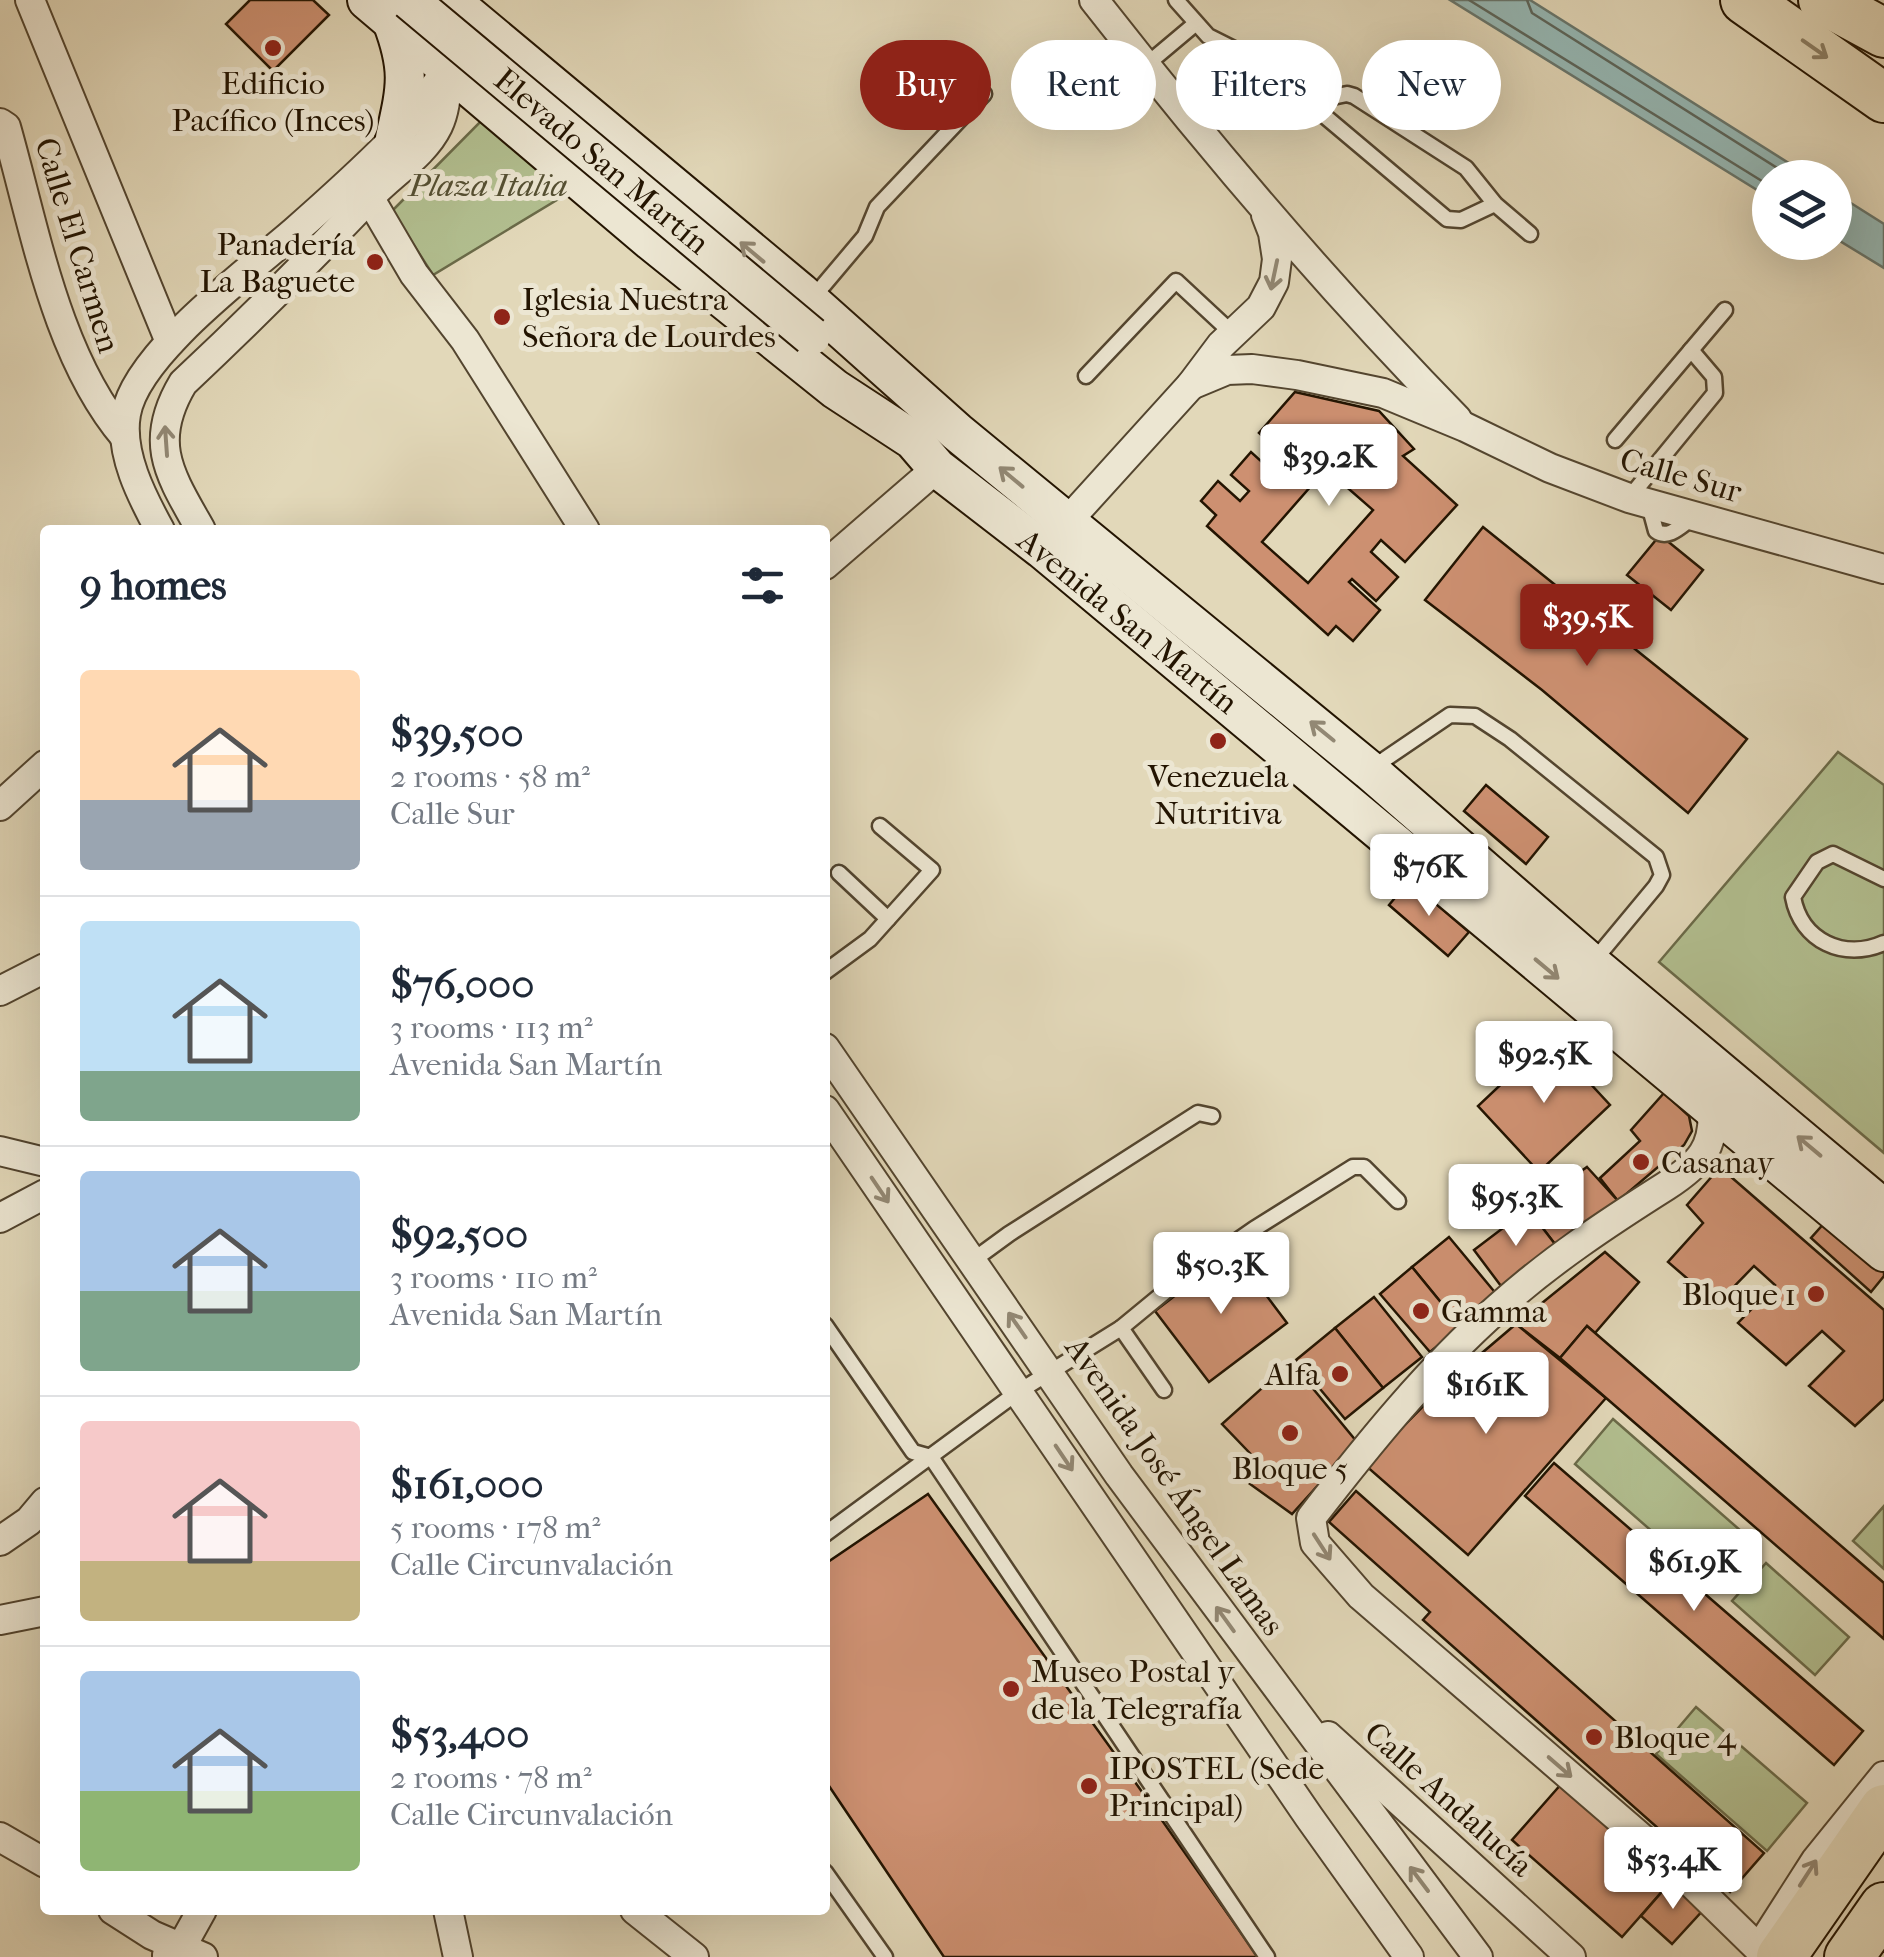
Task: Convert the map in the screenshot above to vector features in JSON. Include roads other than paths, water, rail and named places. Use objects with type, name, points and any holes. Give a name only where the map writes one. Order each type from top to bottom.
[{"type":"highway","points":[[1746,0],[1884,98]]},
{"type":"highway","points":[[1823,0],[1884,33]]},
{"type":"highway","points":[[1765,1954],[1884,1809]]},
{"type":"highway","points":[[1849,1957],[1884,1907]]},
{"type":"main road","name":"Avenida San Martín","points":[[459,3],[811,318],[957,432],[1054,535],[1884,1252]]},
{"type":"main road","name":"Avenida San Martín","points":[[389,7],[448,69],[651,241],[822,378],[925,454],[1054,535],[1369,770],[1884,1209]]},
{"type":"main road","name":"Elevado San Martín","points":[[389,7],[811,318],[842,361]]},
{"type":"main road","points":[[389,7],[406,67],[395,138]]},
{"type":"main road","points":[[842,361],[925,454]]},
{"type":"main road","points":[[842,361],[957,432]]},
{"type":"street","points":[[30,0],[170,342]]},
{"type":"street","name":"Calle Sur","points":[[1094,0],[1126,40]]},
{"type":"street","points":[[198,525],[173,476],[166,453],[162,433],[171,404],[184,383],[425,144],[445,106],[459,3]]},
{"type":"street","points":[[158,525],[140,489],[125,437],[129,403],[140,381],[170,342],[395,138],[448,69]]},
{"type":"street","name":"Calle Sur","points":[[1156,78],[1391,351],[1465,427]]},
{"type":"street","name":"Calle El Carmen","points":[[0,123],[6,127],[66,338],[94,398],[125,437]]},
{"type":"street","points":[[370,197],[414,274],[466,340],[582,525]]},
{"type":"street","name":"Calle Sur","points":[[1054,535],[1233,334],[1262,307],[1274,282],[1278,260],[1273,233],[1261,204]]},
{"type":"street","name":"Calle Sur","points":[[1191,385],[1227,370],[1252,369],[1383,393],[1550,468],[1639,502],[1884,570]]},
{"type":"street","points":[[830,559],[925,454]]},
{"type":"street","points":[[0,806],[40,770]]},
{"type":"street","points":[[0,991],[40,971]]},
{"type":"street","name":"Avenida José Ángel Lamas","points":[[830,1055],[1118,1475],[1478,1957]]},
{"type":"street","points":[[1712,1106],[1712,1141],[1682,1176],[1614,1219],[1500,1306],[1385,1422],[1311,1518],[1315,1542],[1362,1596],[1674,1866],[1765,1954],[1816,1860],[1884,1776]]},
{"type":"street","points":[[830,1117],[1409,1957]]},
{"type":"street","points":[[0,1151],[40,1161]]},
{"type":"street","points":[[0,1218],[40,1197]]},
{"type":"street","points":[[0,1541],[29,1521],[40,1508]]},
{"type":"street","points":[[0,1620],[40,1613]]},
{"type":"street","name":"Calle Andalucía","points":[[1280,1692],[1571,1957]]},
{"type":"street","points":[[0,1837],[40,1860]]},
{"type":"street","points":[[121,1915],[183,1953],[200,1915]]},
{"type":"street","points":[[449,1915],[458,1957]]},
{"type":"street","points":[[641,1915],[694,1957]]},
{"type":"lane","points":[[1176,0],[1195,24],[1218,40]]},
{"type":"lane","points":[[1156,57],[1195,24]]},
{"type":"lane","points":[[1342,95],[1354,96],[1466,168],[1495,204],[1530,234]]},
{"type":"lane","points":[[811,318],[865,236],[877,207],[950,130]]},
{"type":"lane","points":[[1341,130],[1447,220],[1461,220],[1495,204]]},
{"type":"lane","points":[[1086,376],[1176,282],[1233,334]]},
{"type":"lane","points":[[1615,440],[1725,310]]},
{"type":"lane","points":[[1639,502],[1715,393],[1714,377],[1708,366],[1691,350]]},
{"type":"lane","points":[[1369,770],[1450,716],[1474,716],[1510,739],[1656,857],[1662,874],[1656,886],[1592,964]]},
{"type":"lane","points":[[830,968],[870,939],[932,870],[880,826]]},
{"type":"lane","points":[[1884,880],[1833,854],[1817,862],[1794,897],[1796,913],[1818,939],[1848,952],[1884,943]]},
{"type":"lane","points":[[838,873],[888,919]]},
{"type":"lane","points":[[972,1261],[1198,1113],[1212,1116]]},
{"type":"lane","points":[[830,1530],[1049,1370],[1120,1328],[1199,1267],[1354,1168],[1364,1167],[1398,1200]]},
{"type":"lane","points":[[1120,1328],[1164,1390]]},
{"type":"lane","points":[[830,1332],[913,1452],[931,1457],[1266,1957]]},
{"type":"lane","points":[[830,1879],[885,1957]]},
{"type":"water","points":[[1450,0],[1530,0],[1784,160],[1752,160],[1752,187]]},
{"type":"water","points":[[1852,204],[1884,224],[1884,268],[1852,248]]},
{"type":"place","name":"Edificio Pacífico (Inces)","points":[[273,48]]},
{"type":"place","name":"Panadería La Baguete","points":[[375,262]]},
{"type":"place","name":"Iglesia Nuestra Señora de Lourdes","points":[[502,317]]},
{"type":"place","name":"Venezuela Nutritiva","points":[[1218,741]]},
{"type":"place","name":"Casanay","points":[[1641,1162]]},
{"type":"place","name":"Bloque 1","points":[[1816,1294]]},
{"type":"place","name":"Gamma","points":[[1421,1311]]},
{"type":"place","name":"Alfa","points":[[1340,1374]]},
{"type":"place","name":"Bloque 5","points":[[1290,1433]]},
{"type":"place","name":"Museo Postal y de la Telegrafía","points":[[1011,1689]]},
{"type":"place","name":"Bloque 4","points":[[1594,1737]]},
{"type":"place","name":"IPOSTEL (Sede Principal)","points":[[1089,1786]]},
{"type":"park label","name":"Plaza Italia","points":[[488,185]]}]
